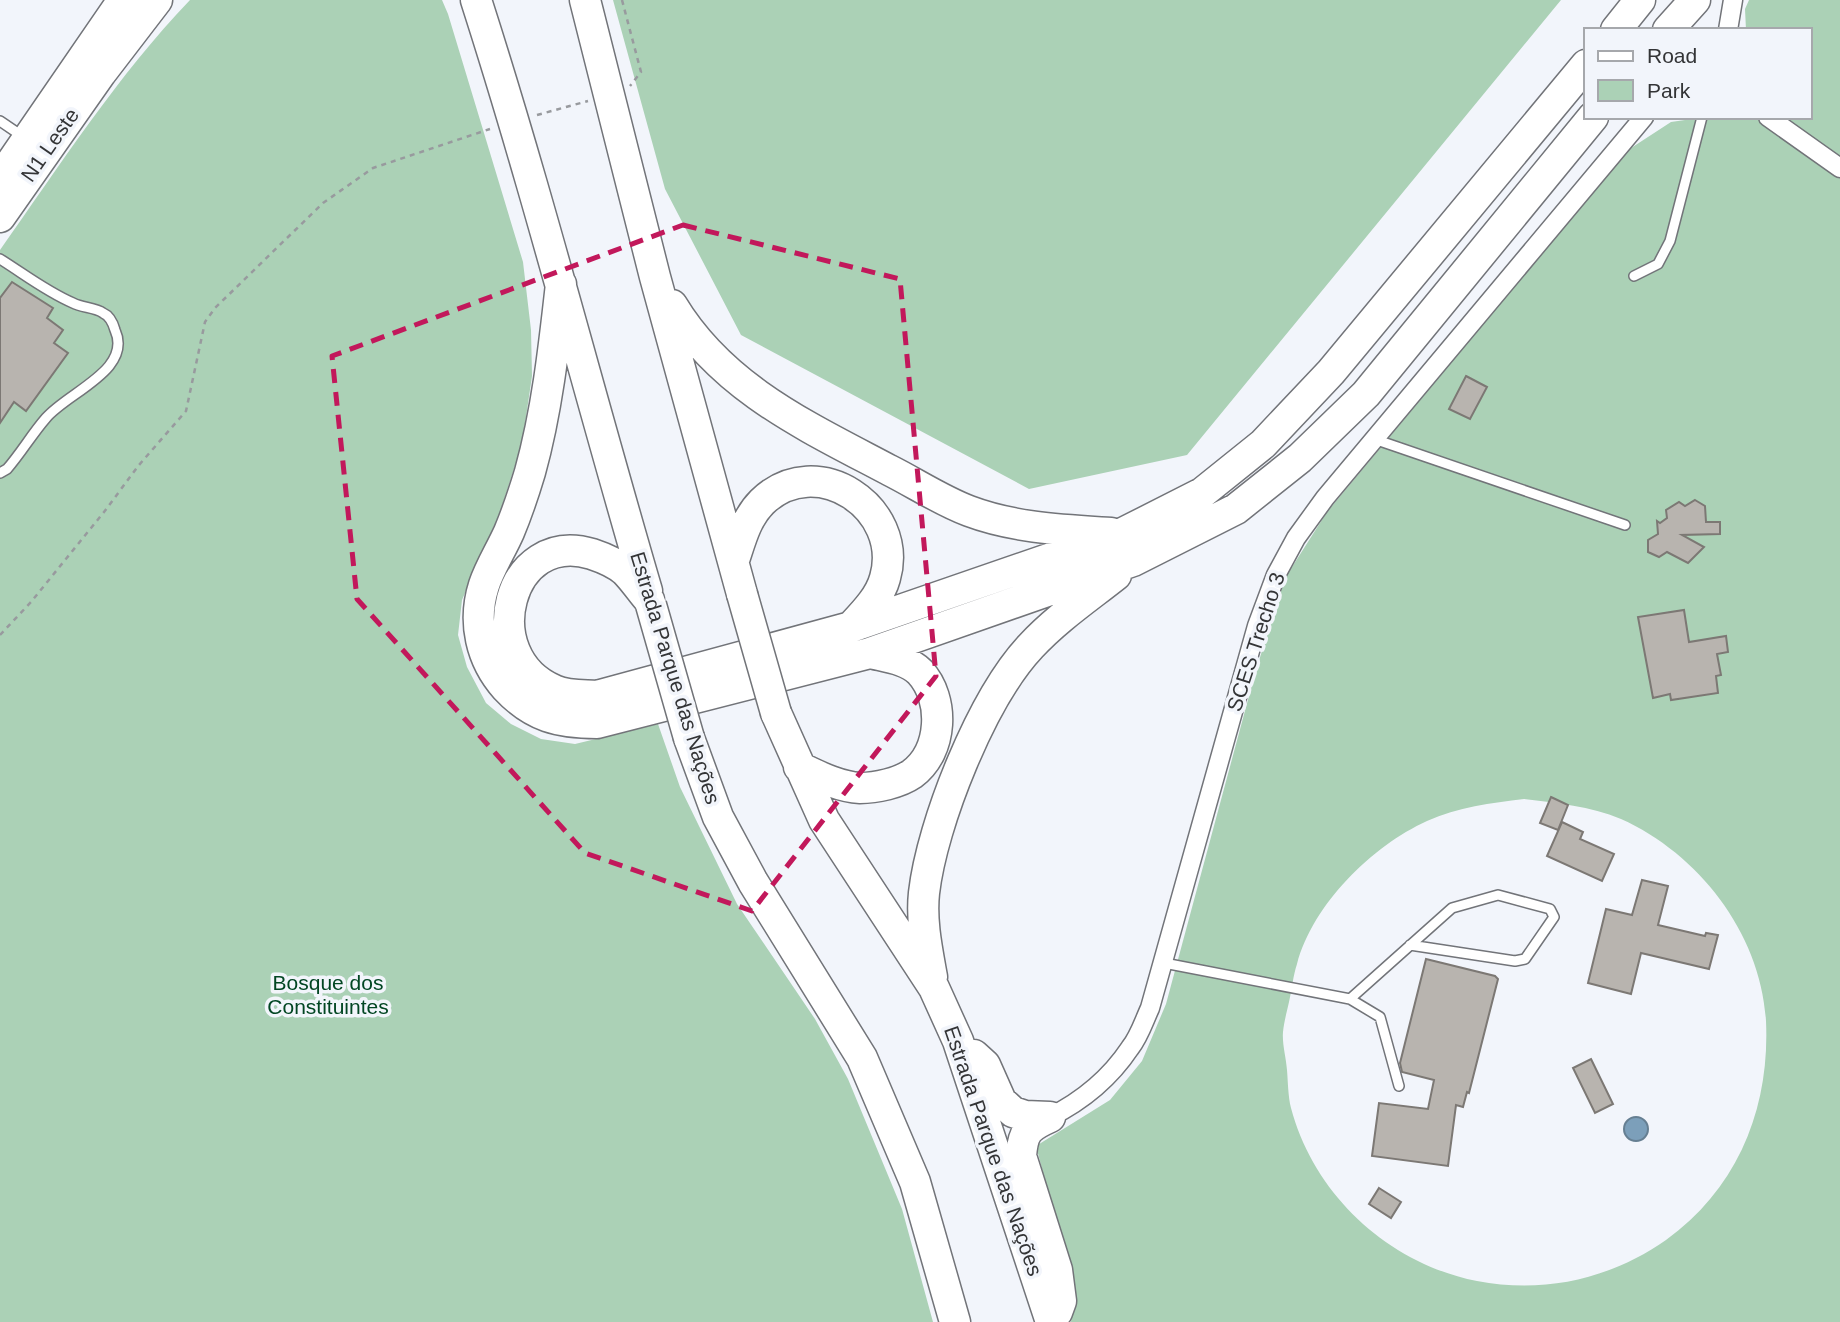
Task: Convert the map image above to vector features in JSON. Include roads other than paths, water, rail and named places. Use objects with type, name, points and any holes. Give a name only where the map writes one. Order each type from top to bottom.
[{"type":"highway","points":[[93,65],[122,0]]},
{"type":"highway","points":[[93,65],[157,0]]},
{"type":"highway","name":"Estrada Parque das Nações","points":[[476,0],[515,121],[595,413],[689,738],[718,817],[747,871],[862,1058],[915,1182],[955,1322]]},
{"type":"highway","name":"Estrada Parque das Nações","points":[[585,0],[655,277],[776,713],[824,820],[934,988],[958,1041],[1052,1322]]},
{"type":"highway","points":[[1618,28],[1640,0]]},
{"type":"highway","name":"N1 Leste","points":[[0,217],[36,146],[93,65]]},
{"type":"highway","points":[[934,988],[924,935],[924,895],[932,845],[977,731],[1004,681],[1029,648],[1127,547],[1202,494],[1263,444],[1331,372],[1584,67]]},
{"type":"highway","points":[[650,602],[624,570],[607,559],[581,551],[559,552],[536,561],[524,573],[512,597],[508,629],[517,657],[534,678],[555,691],[597,696],[851,627],[1127,547],[1236,509],[1300,458],[1366,394],[1591,119]]},
{"type":"highway","name":"N1 Leste","points":[[0,179],[36,146]]},
{"type":"highway","points":[[655,277],[686,329],[714,361],[751,391],[812,429],[969,511],[1127,547]]},
{"type":"highway","points":[[561,284],[545,409],[530,472],[509,532],[484,586],[478,616],[481,648],[495,676],[514,697],[538,714],[568,723],[597,723],[870,653],[1127,547]]},
{"type":"highway","points":[[734,560],[746,524],[763,501],[790,484],[817,481],[847,490],[868,506],[882,528],[887,557],[885,579],[869,608],[851,627]]},
{"type":"highway","points":[[799,768],[836,783],[860,788],[890,784],[912,774],[926,757],[934,737],[938,715],[934,692],[918,670],[900,660],[870,653]]},
{"type":"highway","points":[[958,1041],[985,1065],[1001,1101],[1013,1112],[1025,1116],[1050,1117]]},
{"type":"highway","points":[[1050,1117],[1030,1127],[1022,1143],[1021,1156],[1057,1270],[1061,1301],[1052,1322]]},
{"type":"street","points":[[1728,28],[1733,0]]},
{"type":"street","name":"SCES Trecho 3","points":[[1050,1117],[1073,1105],[1102,1082],[1131,1047],[1150,1008],[1257,626],[1276,575],[1296,538],[1374,439],[1642,119]]},
{"type":"street","points":[[1771,119],[1840,168]]},
{"type":"lane","points":[[1634,276],[1658,264],[1670,242],[1701,119]]},
{"type":"lane","points":[[0,121],[36,146]]},
{"type":"lane","points":[[0,259],[64,299],[104,313],[112,321],[119,339],[119,351],[114,363],[68,397],[46,418],[7,469],[0,473]]},
{"type":"lane","points":[[1374,439],[1625,525]]},
{"type":"lane","points":[[1350,999],[1410,945],[1452,908],[1498,895],[1550,908],[1554,917],[1525,959],[1515,961],[1410,945]]},
{"type":"lane","points":[[1164,963],[1350,999],[1380,1017],[1399,1086]]},
{"type":"water","points":[[1636,1117],[1644,1121],[1648,1129],[1644,1137],[1636,1141],[1628,1137],[1624,1129],[1628,1121]]},
{"type":"park label","name":"Bosque dos Constituintes","points":[[328,995]]}]
